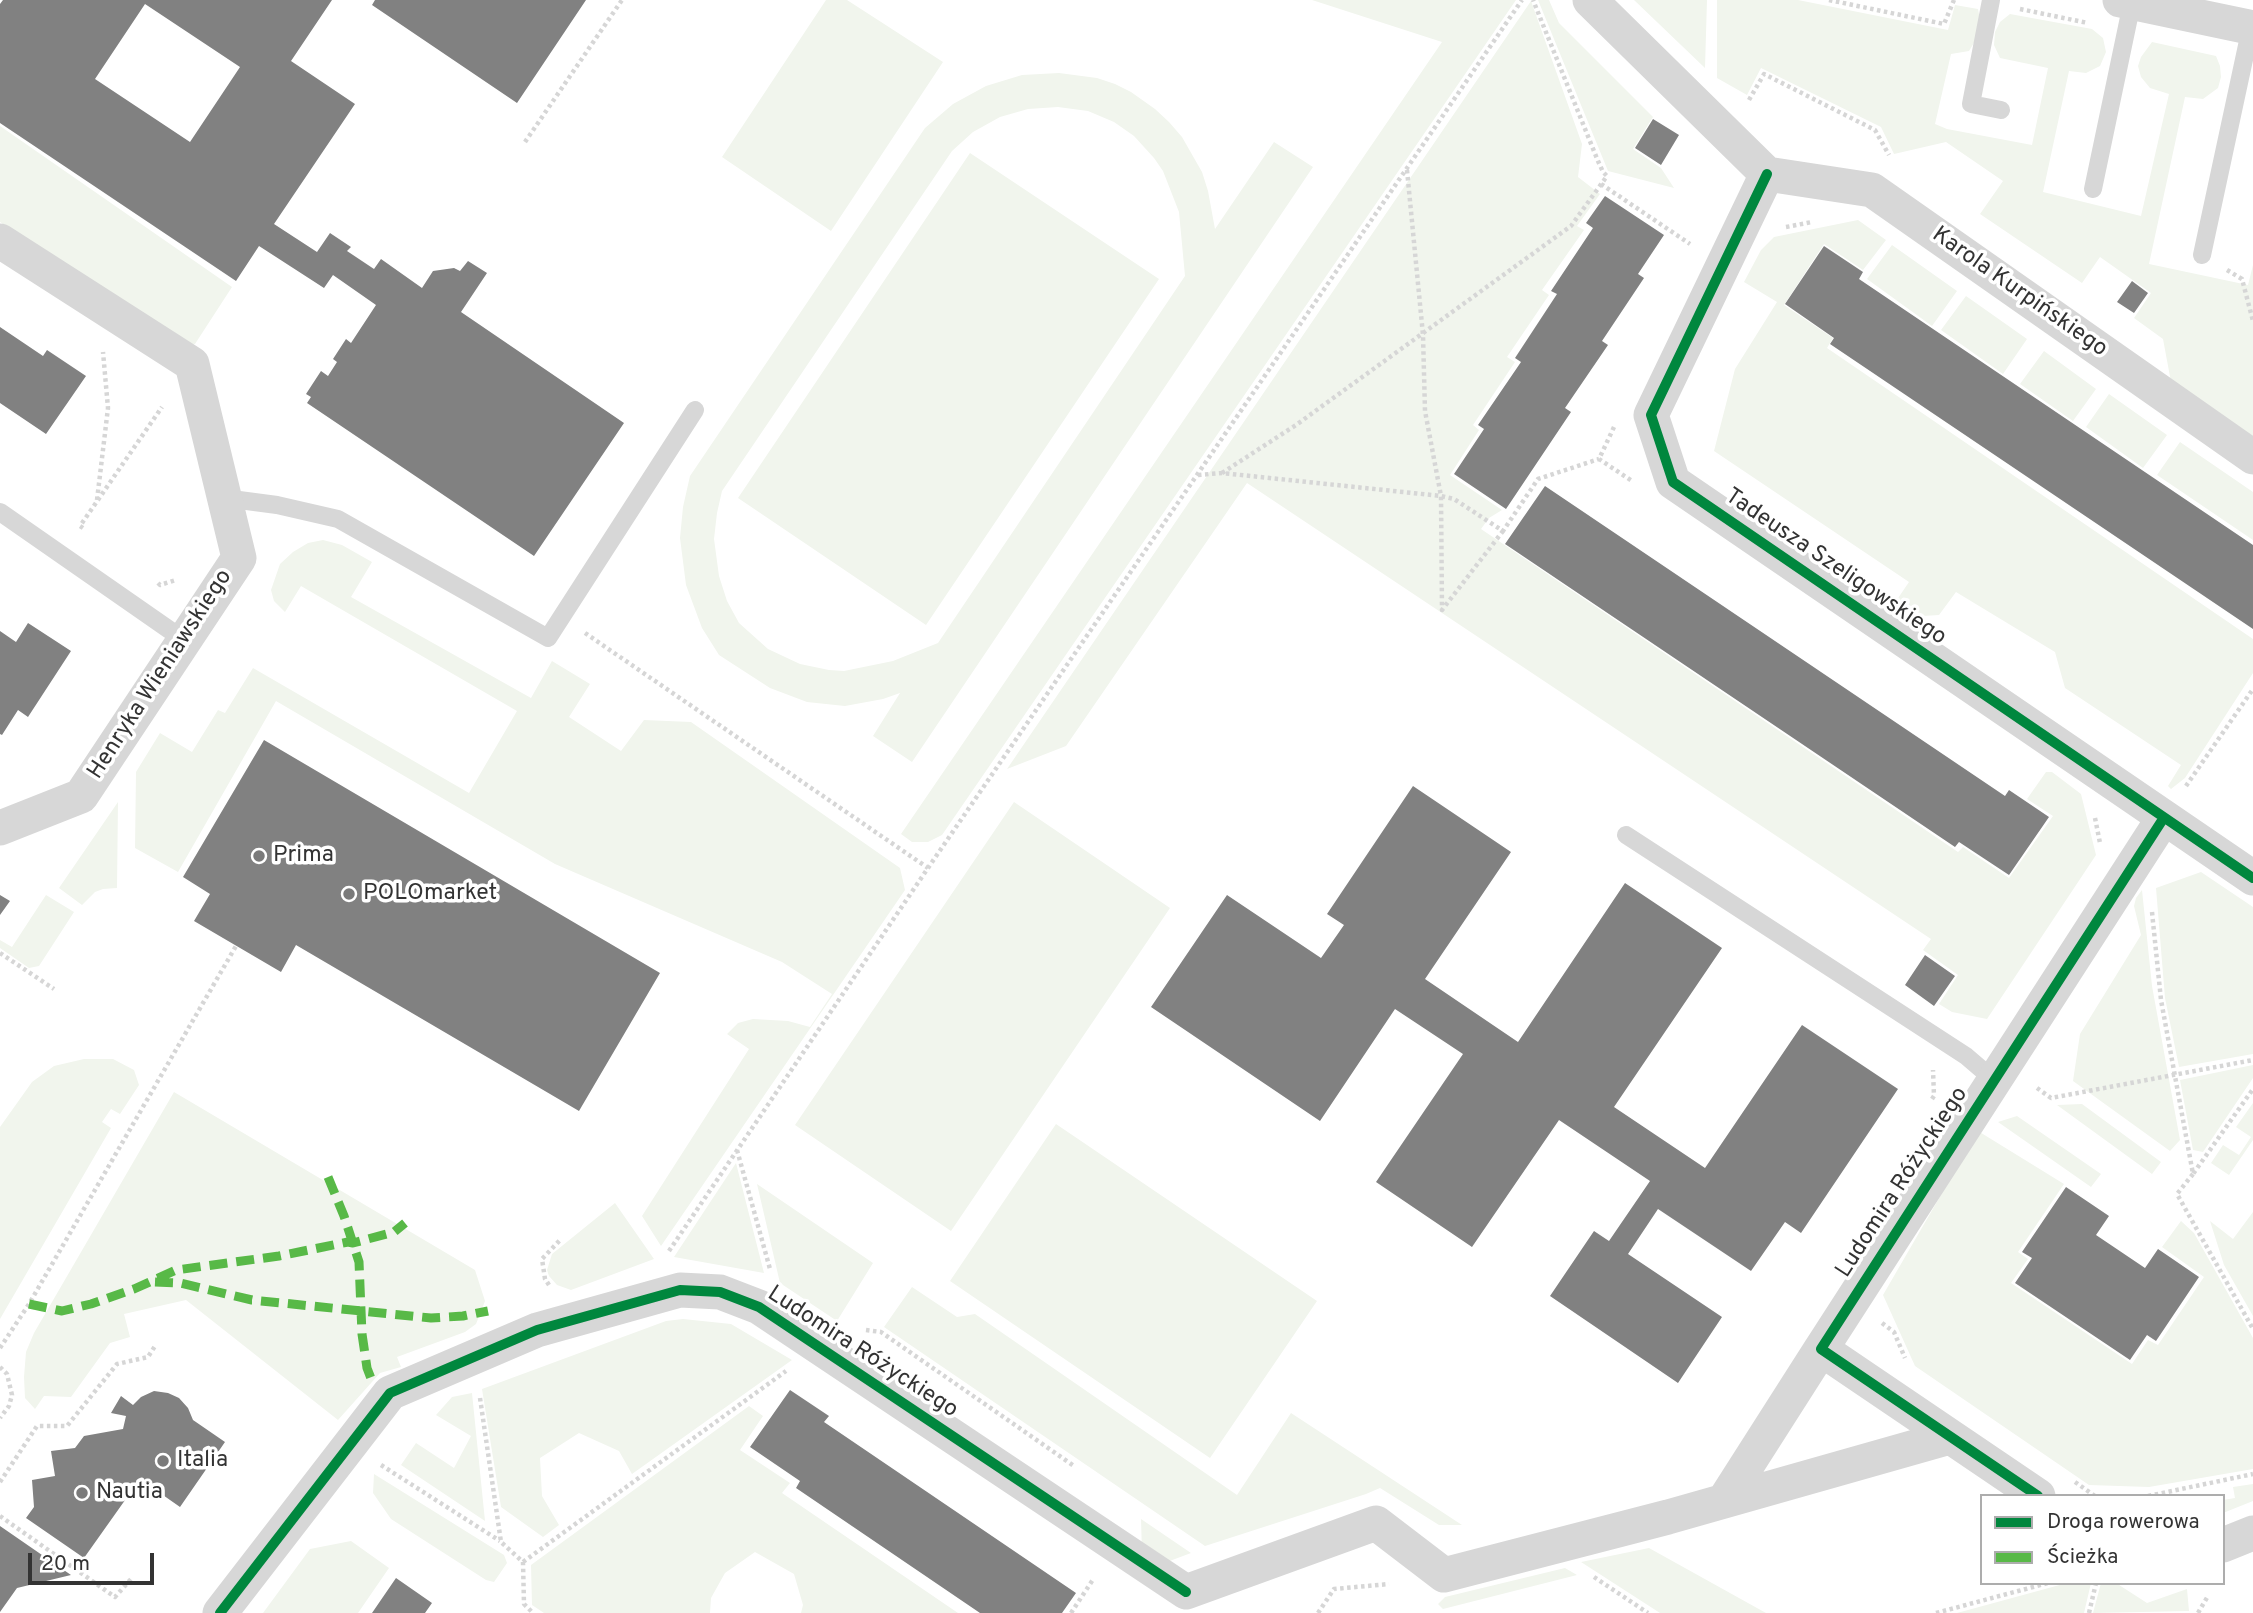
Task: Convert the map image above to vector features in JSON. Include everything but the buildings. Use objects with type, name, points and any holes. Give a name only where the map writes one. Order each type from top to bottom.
[{"type":"street","points":[[1590,0],[1767,174]]},
{"type":"street","points":[[2126,1],[2252,27]]},
{"type":"street","name":"Karola Kurpińskiego","points":[[1767,174],[1872,190],[2253,457]]},
{"type":"street","name":"Tadeusza Szeligowskiego","points":[[1767,174],[1651,415],[1673,482],[2253,878]]},
{"type":"street","name":"Henryka Wieniawskiego","points":[[0,241],[192,364],[239,558],[81,796],[0,828]]},
{"type":"street","name":"Ludomira Różyckiego","points":[[1724,1501],[2163,819]]},
{"type":"street","name":"Ludomira Różyckiego","points":[[220,1613],[390,1393],[537,1329],[680,1290],[720,1292],[758,1307],[1189,1602],[1376,1523],[1444,1575],[1724,1501],[1950,1437]]},
{"type":"street","points":[[1821,1349],[2035,1494]]},
{"type":"street","points":[[2225,1544],[2253,1533]]},
{"type":"lane","points":[[1991,0],[1971,104],[2001,110]]},
{"type":"lane","points":[[2093,189],[2126,1]]},
{"type":"lane","points":[[2202,255],[2252,27]]},
{"type":"lane","points":[[224,498],[277,505],[338,519],[548,638],[695,410]]},
{"type":"lane","points":[[0,512],[184,640]]},
{"type":"lane","points":[[1626,835],[1966,1056],[1999,1073]]},
{"type":"path","points":[[525,142],[622,0]]},
{"type":"path","points":[[668,1252],[1522,0]]},
{"type":"path","points":[[1222,473],[1296,425],[1571,226],[1607,176],[1598,161],[1534,0]]},
{"type":"path","points":[[1829,0],[1944,24],[1954,0]]},
{"type":"path","points":[[2020,9],[2096,25]]},
{"type":"path","points":[[1739,95],[1749,101],[1764,74],[1875,130],[1889,156]]},
{"type":"path","points":[[1407,169],[1423,335],[1425,411],[1441,496],[1442,610],[1503,531],[1538,480],[1599,459]]},
{"type":"path","points":[[2202,255],[2242,279],[2253,321]]},
{"type":"path","points":[[96,503],[108,408],[102,343]]},
{"type":"path","points":[[90,534],[80,526],[169,397]]},
{"type":"path","points":[[1197,475],[1222,473],[1441,496],[1454,499],[1503,531]]},
{"type":"path","points":[[150,578],[160,585],[181,578]]},
{"type":"path","points":[[562,617],[928,868]]},
{"type":"path","points":[[2163,819],[2253,689]]},
{"type":"path","points":[[2150,901],[2161,1000],[2193,1174]]},
{"type":"path","points":[[0,1348],[29,1304],[236,946]]},
{"type":"path","points":[[0,953],[54,989]]},
{"type":"path","points":[[1927,1107],[1934,1096],[1933,1071],[1928,1060]]},
{"type":"path","points":[[1999,1073],[2051,1098],[2253,1060]]},
{"type":"path","points":[[2253,1089],[2177,1194],[2253,1329]]},
{"type":"path","points":[[737,1150],[771,1274]]},
{"type":"path","points":[[881,1332],[1076,1467]]},
{"type":"path","points":[[0,1482],[37,1426],[67,1426],[117,1364],[148,1357],[155,1346]]},
{"type":"path","points":[[0,1367],[7,1374],[12,1395],[1,1418]]},
{"type":"path","points":[[523,1562],[790,1368]]},
{"type":"path","points":[[478,1386],[501,1542]]},
{"type":"path","points":[[373,1460],[501,1542],[523,1562],[524,1604],[533,1613]]},
{"type":"path","points":[[2158,1494],[2253,1474]]},
{"type":"path","points":[[0,1516],[114,1597],[131,1579]]},
{"type":"path","points":[[1071,1613],[1096,1575]]},
{"type":"path","points":[[1591,1575],[1648,1613]]},
{"type":"path","points":[[1318,1613],[1334,1589],[1389,1583],[1399,1591]]},
{"type":"path","points":[[1936,1613],[2041,1585]]},
{"type":"path","points":[[2089,1613],[2095,1585]]},
{"type":"path","points":[[2197,1613],[2208,1596]]},
{"type":"shaded area","points":[[826,0],[847,0],[943,62],[831,231],[722,157]]},
{"type":"shaded area","points":[[1312,0],[1516,0],[942,835],[928,842],[912,842],[901,834],[1442,42]]},
{"type":"shaded area","points":[[1538,0],[1549,0],[1559,23],[1653,117],[1633,149],[1661,168],[1674,188],[1608,171]]},
{"type":"shaded area","points":[[1634,0],[1707,0],[1705,68]]},
{"type":"shaded area","points":[[1717,0],[1798,0],[1948,30],[1955,5],[1978,9],[1981,25],[1977,38],[1969,51],[1951,54],[1935,124],[1947,129],[2032,145],[2048,68],[2000,58],[1994,45],[1995,32],[2000,22],[2010,14],[2092,29],[2103,38],[2106,52],[2100,66],[2086,73],[2069,71],[2043,192],[2141,216],[2169,94],[2150,88],[2141,77],[2138,66],[2141,57],[2152,42],[2216,56],[2221,77],[2218,88],[2203,99],[2185,97],[2149,264],[2248,285],[2253,265],[2253,437],[2171,382],[2163,339],[2134,318],[2151,293],[2100,257],[2082,283],[1980,214],[2003,181],[1946,142],[1894,154],[1881,127],[1761,68],[1747,95],[1717,78]]},
{"type":"shaded area","points":[[1531,1],[1582,144],[1578,177],[1600,194],[1577,226],[1584,230],[1542,290],[1549,295],[1507,357],[1515,362],[1473,425],[1479,430],[1450,475],[1502,510],[1489,518],[1481,529],[1958,852],[1963,847],[2009,878],[2053,816],[2027,799],[2046,772],[2052,772],[2081,794],[2096,855],[1987,1019],[1952,1012],[1939,1004],[1958,975],[1923,950],[1931,939],[1247,483],[1066,746],[1007,769]]},
{"type":"shaded area","points":[[1059,73],[1097,78],[1131,92],[1155,109],[1182,137],[1202,172],[1215,229],[1274,142],[1313,167],[912,762],[873,736],[900,693],[845,706],[807,702],[770,688],[719,655],[702,628],[686,585],[680,538],[683,507],[690,476],[925,128],[953,104],[986,86],[1022,75]],"holes":[[[1058,107],[1088,111],[1114,122],[1134,136],[1163,171],[1179,212],[1185,276],[938,643],[893,661],[844,671],[800,664],[768,649],[739,623],[727,601],[719,576],[714,539],[722,491],[952,151],[973,132],[1000,117],[1028,109]]]},
{"type":"shaded area","points":[[0,126],[232,287],[195,344],[188,346],[0,222]]},
{"type":"shaded area","points":[[970,153],[1159,279],[926,625],[738,498]]},
{"type":"shaded area","points":[[1858,220],[1886,240],[1863,270],[1824,244],[1784,305],[1833,338],[1827,348],[2253,639],[2253,673],[2185,778],[2171,789],[2168,786],[2181,765],[2065,688],[2055,652],[1956,592],[1939,615],[1907,617],[1892,607],[1909,582],[1714,451],[1735,369],[1777,302],[1744,282],[1761,250],[1774,237]]},
{"type":"shaded area","points":[[1892,245],[1957,291],[1932,326],[1867,279]]},
{"type":"shaded area","points":[[1966,296],[2027,339],[2003,374],[1941,330]]},
{"type":"shaded area","points":[[2044,351],[2096,389],[2073,421],[2020,384]]},
{"type":"shaded area","points":[[2109,394],[2167,435],[2143,468],[2086,427]]},
{"type":"shaded area","points":[[2180,442],[2253,492],[2253,540],[2157,475]]},
{"type":"shaded area","points":[[323,540],[342,545],[372,562],[351,597],[531,698],[552,661],[590,684],[569,717],[621,751],[644,720],[691,722],[900,868],[905,890],[661,1246],[642,1216],[749,1049],[727,1034],[738,1023],[753,1019],[788,1021],[810,1027],[832,994],[782,962],[555,864],[276,701],[178,872],[135,848],[136,772],[160,733],[192,752],[218,710],[225,713],[253,668],[469,793],[517,711],[301,586],[285,612],[274,601],[271,590],[280,564],[308,543]]},
{"type":"shaded area","points":[[118,802],[117,888],[95,892],[82,905],[59,888]]},
{"type":"shaded area","points":[[1014,802],[1170,908],[951,1231],[795,1125]]},
{"type":"shaded area","points":[[2201,872],[2253,907],[2253,1054],[2179,1067],[2165,998],[2156,888]]},
{"type":"shaded area","points":[[2142,890],[2152,986],[2180,1140],[2170,1151],[2073,1081],[2080,1034],[2141,935],[2134,906]]},
{"type":"shaded area","points":[[46,895],[74,912],[39,966],[29,968],[0,948],[0,940],[12,947]]},
{"type":"shaded area","points":[[84,1059],[113,1059],[134,1070],[139,1085],[120,1114],[111,1109],[102,1122],[111,1128],[0,1319],[0,1127],[32,1082],[54,1066]]},
{"type":"shaded area","points":[[2253,1065],[2253,1078],[2203,1152],[2193,1150],[2180,1080]]},
{"type":"shaded area","points":[[174,1092],[475,1270],[485,1301],[476,1324],[465,1332],[397,1357],[401,1367],[380,1373],[338,1420],[186,1300],[124,1314],[130,1337],[110,1343],[71,1397],[44,1396],[35,1409],[25,1398],[24,1377],[26,1352],[34,1333]]},
{"type":"shaded area","points":[[2253,1103],[2253,1140],[2229,1175],[2211,1163],[2223,1145],[2239,1155],[2251,1137],[2236,1127]]},
{"type":"shaded area","points":[[2082,1104],[2161,1162],[2152,1174],[2057,1105]]},
{"type":"shaded area","points":[[2017,1116],[2101,1174],[2091,1187],[1998,1122]]},
{"type":"shaded area","points":[[1056,1124],[1317,1301],[1210,1458],[950,1281]]},
{"type":"shaded area","points":[[1978,1131],[2064,1184],[2018,1252],[2028,1259],[2011,1283],[2132,1364],[2148,1340],[2158,1345],[2204,1277],[2162,1247],[2181,1221],[2194,1233],[2253,1338],[2253,1469],[2149,1487],[2089,1485],[1915,1366],[1883,1295]]},
{"type":"shaded area","points":[[736,1163],[764,1273],[674,1257]]},
{"type":"shaded area","points":[[757,1184],[873,1263],[837,1321],[780,1283]]},
{"type":"shaded area","points":[[615,1203],[654,1259],[571,1290],[557,1285],[547,1270],[552,1254]]},
{"type":"shaded area","points":[[2253,1212],[2253,1316],[2224,1265],[2210,1221],[2233,1239]]},
{"type":"shaded area","points":[[912,1287],[957,1317],[975,1314],[1237,1495],[1291,1413],[1462,1525],[1439,1525],[1380,1488],[1205,1546],[884,1327]]},
{"type":"shaded area","points":[[683,1319],[731,1324],[792,1360],[632,1474],[619,1451],[579,1433],[540,1458],[542,1496],[559,1525],[543,1537],[501,1507],[482,1389],[666,1321]]},
{"type":"shaded area","points":[[472,1393],[485,1521],[401,1465],[416,1443],[454,1468],[471,1436],[436,1415],[452,1397]]},
{"type":"shaded area","points":[[749,1406],[763,1416],[740,1450],[790,1483],[782,1493],[958,1613],[801,1613],[803,1605],[794,1574],[755,1552],[725,1573],[711,1598],[710,1613],[544,1613],[532,1605],[531,1565]]},
{"type":"shaded area","points":[[374,1474],[504,1555],[507,1563],[494,1582],[486,1580],[391,1519],[373,1493]]},
{"type":"shaded area","points":[[2253,1484],[2253,1501],[2225,1512],[2225,1500],[2235,1498],[2233,1487]]},
{"type":"shaded area","points":[[1141,1519],[1191,1553],[1159,1565],[1142,1553]]},
{"type":"shaded area","points":[[351,1541],[389,1568],[358,1613],[263,1613],[310,1549]]},
{"type":"shaded area","points":[[1649,1548],[1766,1613],[1660,1613],[1581,1562]]},
{"type":"shaded area","points":[[1565,1568],[1577,1575],[1443,1609],[1438,1604],[1445,1597]]},
{"type":"shaded area","points":[[2060,1585],[2091,1585],[2084,1613],[1957,1613]]},
{"type":"shaded area","points":[[2100,1585],[2119,1585],[2147,1603],[2187,1589],[2189,1611],[2093,1613]]},
{"type":"marked path","points":[[328,1177],[359,1262],[362,1334],[367,1368],[372,1381]]},
{"type":"marked path","points":[[29,1304],[62,1311],[134,1289],[176,1270],[353,1243],[394,1232],[405,1223]]},
{"type":"marked path","points":[[155,1282],[180,1283],[252,1300],[431,1318],[488,1311]]},
{"type":"cycle path","points":[[1767,174],[1651,415],[1673,482],[2253,878]]},
{"type":"cycle path","points":[[2035,1494],[1821,1349],[2163,819]]},
{"type":"cycle path","points":[[220,1613],[390,1393],[537,1330],[680,1290],[720,1292],[759,1307],[1186,1592]]},
{"type":"place","name":"Prima","points":[[259,856]]},
{"type":"place","name":"POLOmarket","points":[[349,894]]},
{"type":"place","name":"Italia","points":[[163,1461]]},
{"type":"place","name":"Nautia","points":[[82,1493]]}]
